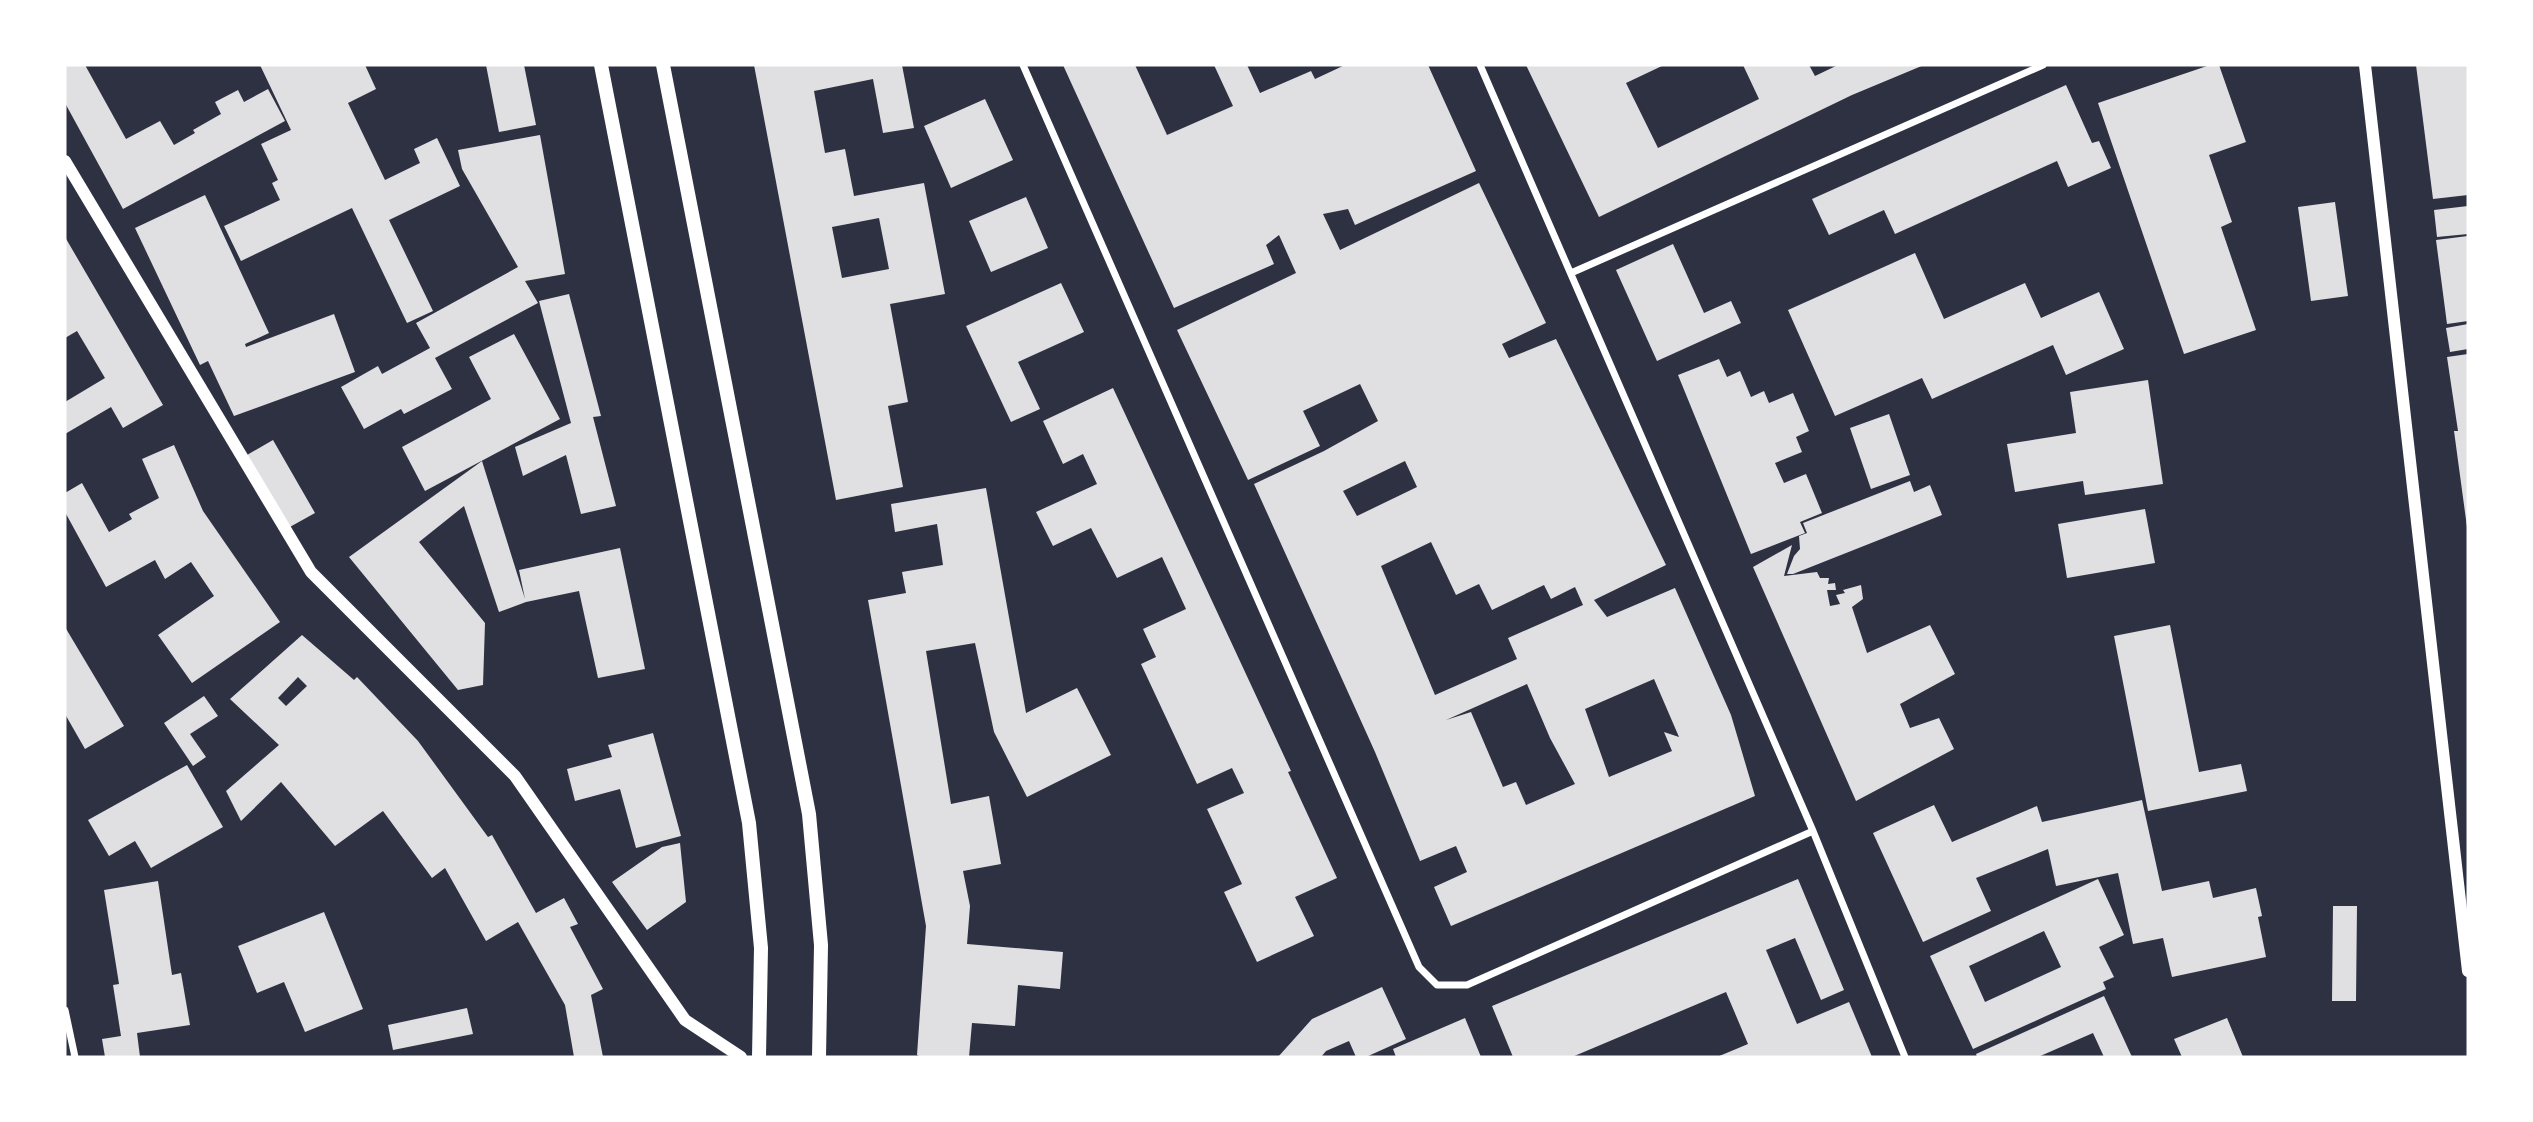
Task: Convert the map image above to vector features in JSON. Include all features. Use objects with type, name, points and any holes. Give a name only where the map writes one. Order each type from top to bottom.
[{"type":"main road","points":[[601,65],[749,823],[761,948],[759,1057]]},
{"type":"main road","points":[[663,65],[809,814],[821,945],[819,1057]]},
{"type":"street","points":[[1023,65],[1419,967],[1437,985],[1467,985],[1814,831]]},
{"type":"street","points":[[1480,65],[1814,831],[1905,1057]]},
{"type":"street","points":[[1571,273],[2043,65]]},
{"type":"street","points":[[2365,65],[2468,971]]},
{"type":"street","points":[[65,160],[311,572],[515,776],[685,1020],[741,1057]]},
{"type":"street","points":[[65,1010],[75,1057]]},
{"type":"building","points":[[65,65],[85,65],[126,139],[160,121],[174,145],[221,114],[215,102],[238,90],[244,102],[268,89],[285,121],[123,209],[65,103]]},
{"type":"building","points":[[260,65],[365,65],[376,89],[348,103],[385,180],[420,163],[414,149],[437,138],[460,186],[389,220],[433,311],[407,323],[352,208],[241,261],[224,226],[280,200],[272,183],[278,180],[261,144],[291,130]]},
{"type":"building","points":[[486,65],[524,65],[536,125],[499,132]]},
{"type":"building","points":[[754,65],[902,65],[914,128],[883,133],[873,79],[814,91],[825,153],[845,149],[854,196],[924,183],[945,294],[890,304],[908,402],[888,406],[903,487],[836,500]],"holes":[[[879,218],[889,269],[842,278],[832,227]]]},
{"type":"building","points":[[1063,65],[1135,65],[1167,135],[1233,106],[1214,65],[1247,65],[1260,93],[1311,71],[1315,79],[1345,65],[1428,65],[1476,171],[1355,225],[1348,209],[1323,214],[1340,250],[1479,183],[1546,323],[1502,344],[1509,358],[1556,339],[1666,565],[1594,600],[1607,617],[1675,588],[1731,715],[1755,796],[1451,926],[1434,887],[1467,872],[1456,846],[1420,861],[1375,752],[1254,484],[1324,451],[1378,421],[1360,384],[1303,411],[1320,446],[1248,480],[1177,330],[1296,273],[1279,235],[1266,245],[1274,264],[1174,308]],"holes":[[[1405,461],[1417,487],[1357,516],[1343,491]],[[1431,542],[1456,595],[1479,584],[1492,610],[1544,585],[1551,599],[1575,587],[1583,605],[1508,638],[1517,659],[1435,695],[1381,566]],[[1654,679],[1679,737],[1664,732],[1672,751],[1609,777],[1585,709]],[[1527,684],[1550,738],[1575,784],[1526,805],[1516,782],[1503,787],[1471,712],[1446,720]]]},
{"type":"building","points":[[1526,65],[1664,65],[1626,83],[1658,148],[1759,99],[1743,65],[1809,65],[1815,76],[1838,65],[1924,65],[1852,95],[1599,217]]},
{"type":"building","points":[[2210,65],[2219,65],[2246,142],[2209,155],[2232,222],[2221,227],[2256,330],[2184,354],[2098,103]]},
{"type":"building","points":[[2416,65],[2468,65],[2468,195],[2433,199]]},
{"type":"building","points":[[2066,85],[2092,143],[2099,141],[2111,168],[2068,187],[2057,161],[1895,234],[1884,210],[1829,235],[1812,199]]},
{"type":"building","points":[[985,99],[1013,160],[951,188],[924,126]]},
{"type":"building","points":[[540,135],[565,274],[525,281],[538,303],[435,358],[452,389],[404,414],[401,409],[364,429],[341,387],[378,366],[382,374],[430,348],[416,323],[518,267],[462,169],[458,150]]},
{"type":"building","points":[[205,195],[269,333],[245,344],[246,347],[334,314],[355,372],[234,416],[208,361],[200,365],[135,228]]},
{"type":"building","points":[[1026,197],[1048,248],[991,272],[969,221]]},
{"type":"building","points":[[2335,202],[2348,296],[2311,301],[2298,207]]},
{"type":"building","points":[[2468,206],[2468,234],[2437,237],[2434,210]]},
{"type":"building","points":[[2468,236],[2468,321],[2447,324],[2436,240]]},
{"type":"building","points":[[65,237],[163,405],[123,428],[111,407],[65,434],[65,402],[105,378],[77,331],[65,338]]},
{"type":"building","points":[[1673,244],[1704,313],[1731,301],[1741,323],[1657,361],[1616,270]]},
{"type":"building","points":[[1915,253],[1944,319],[2025,283],[2041,318],[2099,292],[2124,349],[2066,375],[2053,345],[1932,399],[1922,378],[1835,416],[1788,310]]},
{"type":"building","points":[[1061,283],[1084,332],[1018,362],[1040,409],[1011,422],[966,326]]},
{"type":"building","points":[[569,294],[601,416],[593,417],[616,506],[581,514],[566,455],[523,476],[515,447],[571,423],[539,301]]},
{"type":"building","points":[[2468,324],[2468,349],[2450,352],[2446,328]]},
{"type":"building","points":[[514,334],[560,419],[425,491],[402,447],[491,399],[469,357]]},
{"type":"building","points":[[2468,354],[2467,527],[2454,431],[2458,431],[2447,357]]},
{"type":"building","points":[[1719,359],[1727,377],[1740,371],[1751,397],[1764,391],[1769,403],[1793,393],[1809,431],[1796,437],[1802,452],[1775,463],[1784,483],[1806,474],[1822,513],[1800,522],[1805,533],[1751,554],[1678,375]]},
{"type":"building","points":[[2148,380],[2163,484],[2085,495],[2083,481],[2015,492],[2007,444],[2076,433],[2070,392]]},
{"type":"building","points":[[1113,388],[1291,771],[1288,772],[1337,878],[1295,897],[1314,936],[1257,962],[1224,892],[1242,884],[1207,809],[1244,793],[1232,768],[1197,784],[1141,664],[1156,657],[1143,629],[1186,609],[1162,557],[1117,578],[1091,528],[1053,546],[1036,512],[1097,484],[1083,454],[1063,464],[1043,421]]},
{"type":"building","points":[[1889,414],[1910,475],[1871,489],[1850,428]]},
{"type":"building","points":[[273,440],[315,513],[288,528],[247,455]]},
{"type":"building","points":[[174,445],[203,511],[280,622],[192,683],[158,635],[214,596],[191,562],[165,579],[155,560],[106,587],[65,512],[65,493],[82,483],[109,532],[132,519],[129,514],[159,498],[142,459]]},
{"type":"building","points":[[482,461],[525,599],[519,570],[620,548],[645,669],[598,678],[579,591],[526,602],[499,612],[464,506],[419,542],[485,623],[483,685],[458,690],[349,557]]},
{"type":"building","points":[[1910,481],[1914,492],[1930,485],[1942,515],[1793,574],[1787,574],[1800,549],[1799,536],[1807,533],[1803,523]]},
{"type":"building","points":[[986,488],[1026,713],[1077,688],[1111,755],[1027,797],[994,732],[975,643],[926,651],[951,804],[989,796],[1001,864],[963,871],[970,906],[967,944],[1063,952],[1060,989],[1018,985],[1015,1026],[972,1023],[969,1057],[921,1057],[917,1055],[926,926],[868,600],[906,593],[902,572],[943,565],[937,524],[895,532],[891,504]]},
{"type":"building","points":[[2145,509],[2155,563],[2067,578],[2058,524]]},
{"type":"building","points":[[1792,545],[1784,576],[1817,572],[1820,578],[1829,578],[1828,584],[1835,583],[1836,590],[1827,590],[1830,606],[1840,604],[1836,595],[1845,593],[1843,590],[1861,585],[1863,599],[1852,607],[1867,653],[1930,625],[1955,674],[1900,704],[1910,728],[1939,718],[1954,749],[1856,801],[1753,567]]},
{"type":"building","points":[[2170,625],[2199,772],[2241,764],[2247,791],[2148,811],[2114,636]]},
{"type":"building","points":[[65,627],[124,726],[85,749],[65,714]]},
{"type":"building","points":[[302,635],[354,680],[357,677],[418,741],[488,837],[492,835],[536,913],[564,898],[578,924],[570,927],[603,989],[591,995],[603,1057],[574,1057],[565,1005],[518,922],[486,941],[445,868],[432,878],[383,811],[335,846],[281,782],[241,821],[226,791],[279,745],[230,699]],"holes":[[[298,677],[307,686],[286,706],[278,698]]]},
{"type":"building","points":[[204,696],[218,716],[190,734],[206,757],[193,766],[164,723]]},
{"type":"building","points":[[653,733],[681,836],[636,848],[620,789],[575,801],[567,769],[612,757],[608,745]]},
{"type":"building","points":[[187,765],[223,827],[151,868],[135,841],[109,856],[88,820]]},
{"type":"building","points":[[2142,800],[2162,891],[2209,881],[2213,898],[2256,888],[2262,916],[2258,917],[2266,957],[2172,977],[2163,938],[2133,944],[2118,873],[2056,886],[2048,849],[1976,878],[1991,911],[1923,942],[1873,833],[1934,805],[1952,842],[2037,806],[2042,822]]},
{"type":"building","points":[[680,843],[686,902],[647,930],[612,882],[662,847]]},
{"type":"building","points":[[1798,879],[1844,990],[1821,1000],[1795,938],[1766,950],[1797,1024],[1849,1002],[1872,1057],[1717,1057],[1748,1044],[1726,992],[1572,1057],[1513,1057],[1492,1006]]},
{"type":"building","points":[[2098,879],[2124,935],[2099,947],[2114,977],[2103,982],[2106,989],[1973,1049],[1930,956]],"holes":[[[2044,931],[2061,967],[1985,1002],[1969,966]]]},
{"type":"building","points":[[158,881],[172,975],[181,973],[190,1025],[137,1033],[140,1057],[105,1057],[102,1039],[121,1036],[113,985],[119,984],[104,890]]},
{"type":"building","points":[[2333,906],[2357,906],[2356,1001],[2332,1001]]},
{"type":"building","points":[[324,912],[363,1009],[305,1032],[284,982],[257,993],[238,946]]},
{"type":"building","points":[[1382,987],[1406,1039],[1366,1057],[1356,1057],[1349,1041],[1326,1051],[1321,1057],[1278,1057],[1312,1019]]},
{"type":"building","points":[[2104,996],[2132,1057],[2104,1057],[2093,1033],[2038,1057],[1977,1057],[1976,1054]]},
{"type":"building","points":[[467,1008],[473,1034],[393,1050],[388,1025]]},
{"type":"building","points":[[1465,1018],[1481,1057],[1396,1057],[1393,1049]]},
{"type":"building","points":[[2227,1018],[2243,1057],[2182,1057],[2174,1039]]}]
